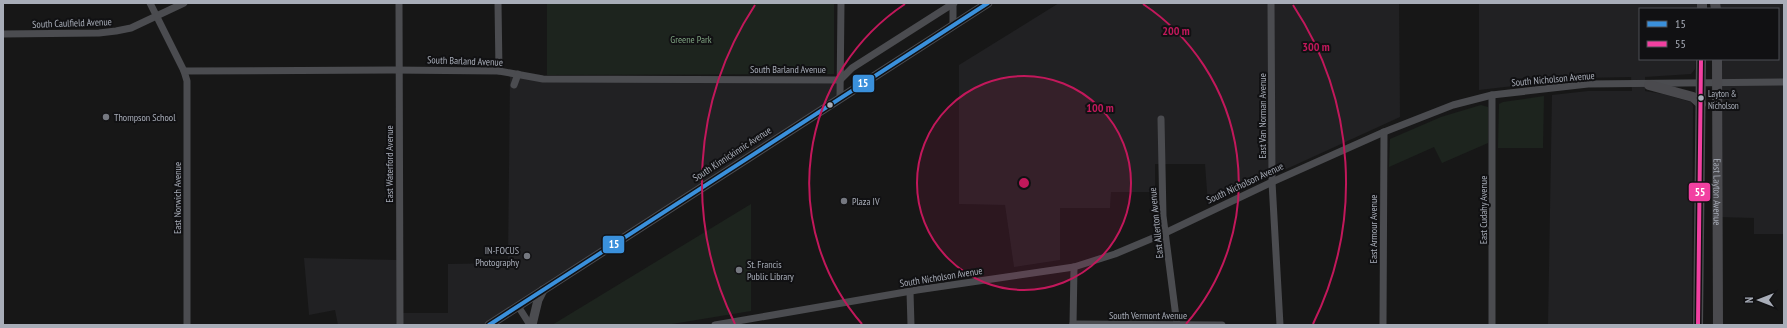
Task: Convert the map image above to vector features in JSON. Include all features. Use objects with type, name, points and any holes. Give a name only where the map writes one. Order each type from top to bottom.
[{"type":"main road","name":"East Layton Avenue","points":[[1698,325],[1701,60]]},
{"type":"main road","name":"East Layton Avenue","points":[[1717,60],[1718,325]]},
{"type":"main road","points":[[1649,84],[1692,97],[1700,104]]},
{"type":"street","name":"East Norwich Avenue","points":[[150,3],[184,71],[187,81],[187,325]]},
{"type":"street","name":"South Caulfield Avenue","points":[[3,34],[111,32],[131,28],[184,3]]},
{"type":"street","name":"East Waterford Avenue","points":[[399,3],[400,325]]},
{"type":"street","points":[[498,3],[499,71]]},
{"type":"street","points":[[840,98],[841,3]]},
{"type":"street","points":[[840,80],[852,68],[953,3]]},
{"type":"street","points":[[952,26],[953,3]]},
{"type":"street","name":"South Kinnickinnic Avenue","points":[[489,325],[988,3]]},
{"type":"street","name":"East Van Norman Avenue","points":[[1271,3],[1272,182],[1280,325]]},
{"type":"street","name":"South Barland Avenue","points":[[184,71],[499,71],[543,79],[840,80]]},
{"type":"street","points":[[514,85],[518,74]]},
{"type":"street","name":"South Nicholson Avenue","points":[[715,325],[910,292],[1074,267],[1115,254],[1165,233],[1272,182],[1384,132],[1453,105],[1492,95],[1588,84],[1784,82]]},
{"type":"street","name":"East Cudahy Avenue","points":[[1492,95],[1492,325]]},
{"type":"street","name":"East Allerton Avenue","points":[[1161,118],[1162,193],[1165,233],[1178,325]]},
{"type":"street","name":"East Armour Avenue","points":[[1383,325],[1384,132]]},
{"type":"street","points":[[1073,325],[1074,267]]},
{"type":"street","points":[[531,325],[538,300],[543,289]]},
{"type":"street","points":[[910,292],[911,325]]},
{"type":"street","points":[[518,306],[531,325]]},
{"type":"street","points":[[765,317],[766,325]]},
{"type":"street","name":"South Vermont Avenue","points":[[1073,325],[1222,325]]},
{"type":"shaded area","points":[[1059,3],[1399,3],[1400,117],[1208,205],[1205,164],[1155,164],[1155,192],[1111,192],[1110,208],[1060,208],[1060,260],[1014,267],[1005,205],[959,204],[959,65]]},
{"type":"shaded area","points":[[1479,3],[1698,3],[1698,8],[1639,8],[1639,60],[1696,60],[1695,69],[1691,74],[1645,77],[1645,91],[1663,94],[1691,102],[1693,106],[1692,325],[1548,325],[1552,95],[1588,91],[1632,91],[1631,77],[1581,78],[1479,90]]},
{"type":"shaded area","points":[[1715,3],[1784,3],[1784,234],[1754,234],[1754,218],[1718,217],[1717,60],[1779,60],[1779,8],[1716,8]]},
{"type":"shaded area","points":[[510,73],[530,77],[840,80],[840,98],[489,325],[338,325],[335,310],[309,315],[304,258],[400,260],[403,313],[448,313],[448,264],[508,263]]},
{"type":"green space","name":"Greene Park","points":[[547,3],[834,3],[834,74],[547,75]]},
{"type":"green space","points":[[1544,96],[1543,148],[1498,148],[1499,104],[1503,102]]},
{"type":"green space","points":[[1481,105],[1488,107],[1488,143],[1442,163],[1434,147],[1389,167],[1390,139],[1441,117]]},
{"type":"green space","points":[[751,204],[751,311],[666,325],[552,325]]},
{"type":"transit line","name":"15","points":[[489,325],[988,3]]},
{"type":"transit line","name":"55","points":[[1698,325],[1701,60]]},
{"type":"place","name":"Layton & Nicholson","points":[[1701,98]]},
{"type":"place","name":"Thompson School","points":[[106,117]]},
{"type":"place","name":"Plaza IV","points":[[844,201]]},
{"type":"place","name":"IN-FOCUS Photography","points":[[527,256]]},
{"type":"place","name":"St. Francis Public Library","points":[[739,270]]}]
